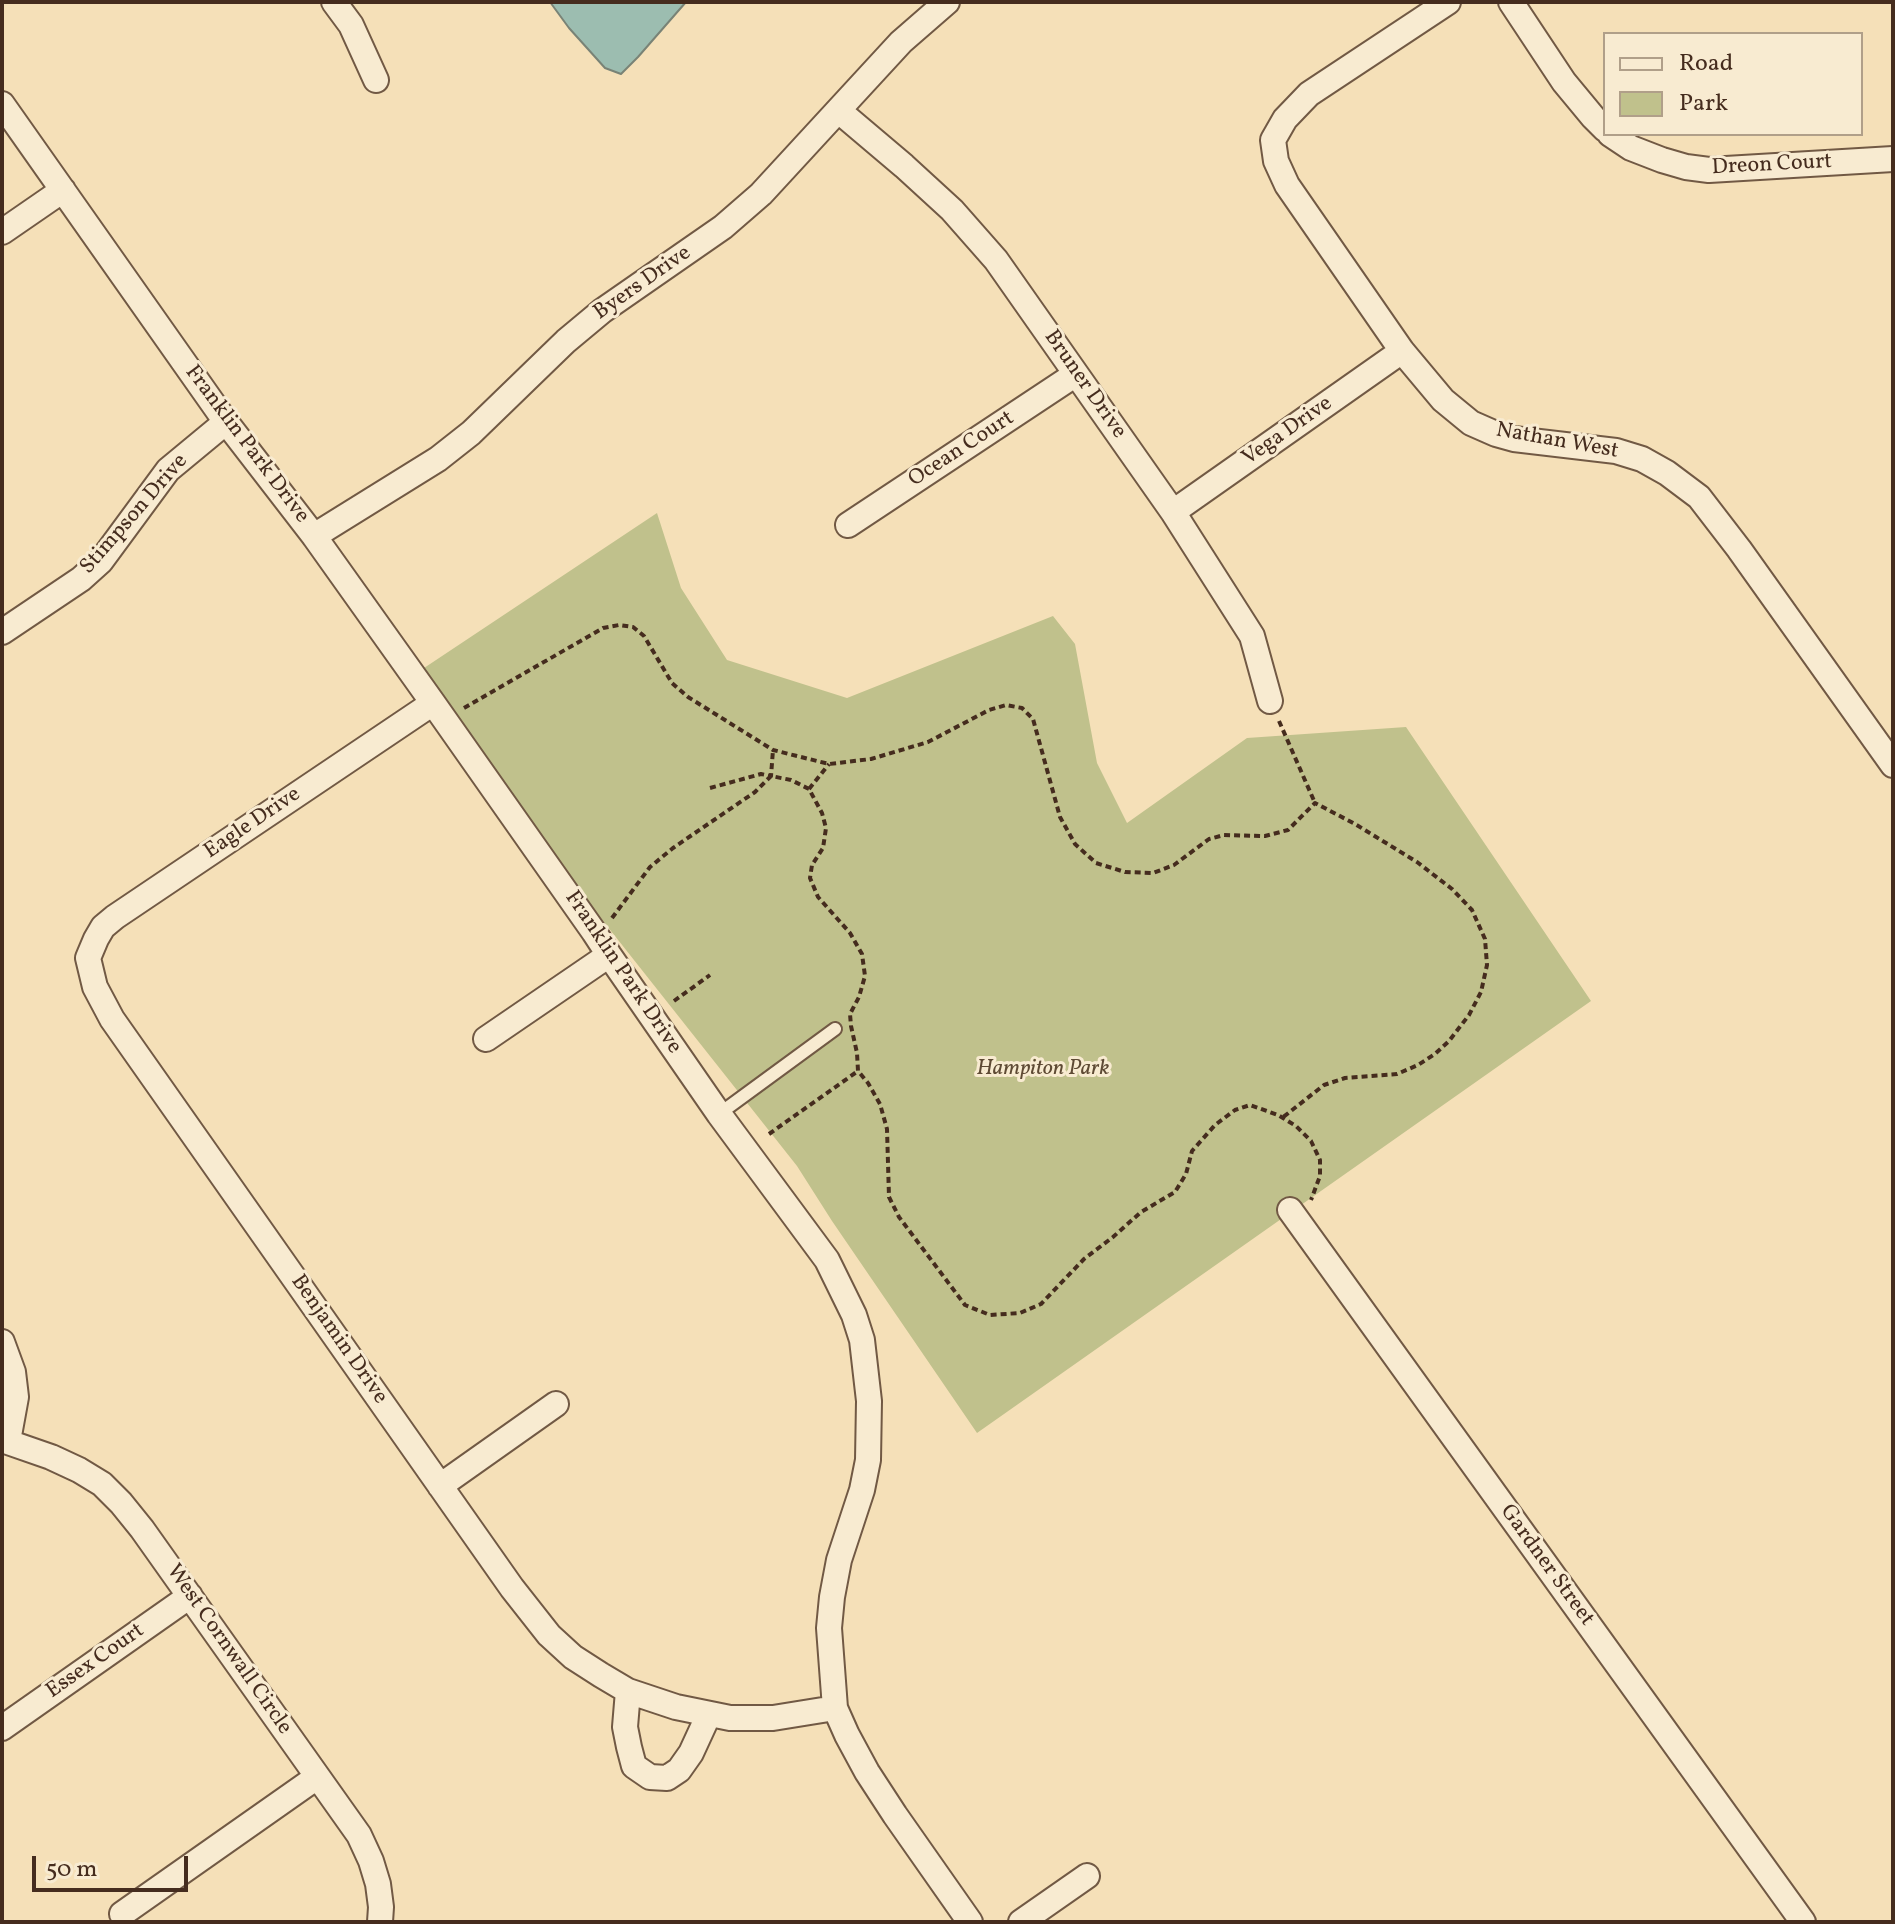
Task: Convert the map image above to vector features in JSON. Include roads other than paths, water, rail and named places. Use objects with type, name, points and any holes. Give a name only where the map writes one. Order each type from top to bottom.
[{"type":"street","points":[[334,2],[351,25],[376,80]]},
{"type":"street","name":"Byers Drive","points":[[314,536],[438,459],[602,311],[723,227],[761,194],[901,42],[947,2]]},
{"type":"street","name":"Nathan West","points":[[1448,2],[1309,94],[1285,119],[1273,140],[1276,161],[1287,185],[1402,351],[1443,400],[1471,423],[1514,439],[1616,451],[1642,459],[1699,497],[1893,765]]},
{"type":"street","points":[[1511,2],[1564,82],[1603,127]]},
{"type":"street","name":"Franklin Park Drive","points":[[2,104],[226,422],[314,536],[719,1114],[827,1260],[854,1315],[862,1340],[869,1401],[868,1460],[862,1490],[839,1560],[832,1597],[829,1628],[835,1708],[867,1772],[970,1922]]},
{"type":"street","name":"Bruner Drive","points":[[839,111],[952,210],[996,260],[1173,512],[1252,636],[1270,701]]},
{"type":"street","name":"Dreon Court","points":[[1613,136],[1631,148],[1662,160],[1709,170],[1893,159]]},
{"type":"street","points":[[2,232],[63,190]]},
{"type":"street","name":"Vega Drive","points":[[1173,512],[1402,351]]},
{"type":"street","name":"Ocean Court","points":[[848,525],[1076,374]]},
{"type":"street","name":"Stimpson Drive","points":[[2,632],[81,579],[101,561],[168,470],[226,422]]},
{"type":"street","name":"Eagle Drive","points":[[88,958],[103,927],[115,917],[438,711]]},
{"type":"street","points":[[486,1039],[609,955]]},
{"type":"street","name":"Benjamin Drive","points":[[88,958],[95,987],[112,1019],[512,1588],[549,1635],[573,1657],[628,1691],[676,1707],[730,1718],[773,1718],[835,1708]]},
{"type":"street","name":"Gardner Street","points":[[1294,1216],[1803,1922]]},
{"type":"street","points":[[2,1342],[13,1372],[16,1397],[5,1440]]},
{"type":"street","points":[[440,1486],[556,1404]]},
{"type":"street","name":"West Cornwall Circle","points":[[5,1440],[79,1470],[102,1484],[142,1529],[359,1835],[378,1884],[380,1922]]},
{"type":"street","name":"Essex Court","points":[[2,1728],[190,1596]]},
{"type":"street","points":[[628,1691],[625,1727],[629,1747],[634,1766],[650,1777],[667,1778],[679,1770],[691,1753],[709,1714]]},
{"type":"street","points":[[122,1914],[317,1777]]},
{"type":"street","points":[[1021,1922],[1087,1876]]},
{"type":"lane","points":[[719,1114],[835,1029]]},
{"type":"park label","name":"Hampiton Park","points":[[1043,1070]]}]
